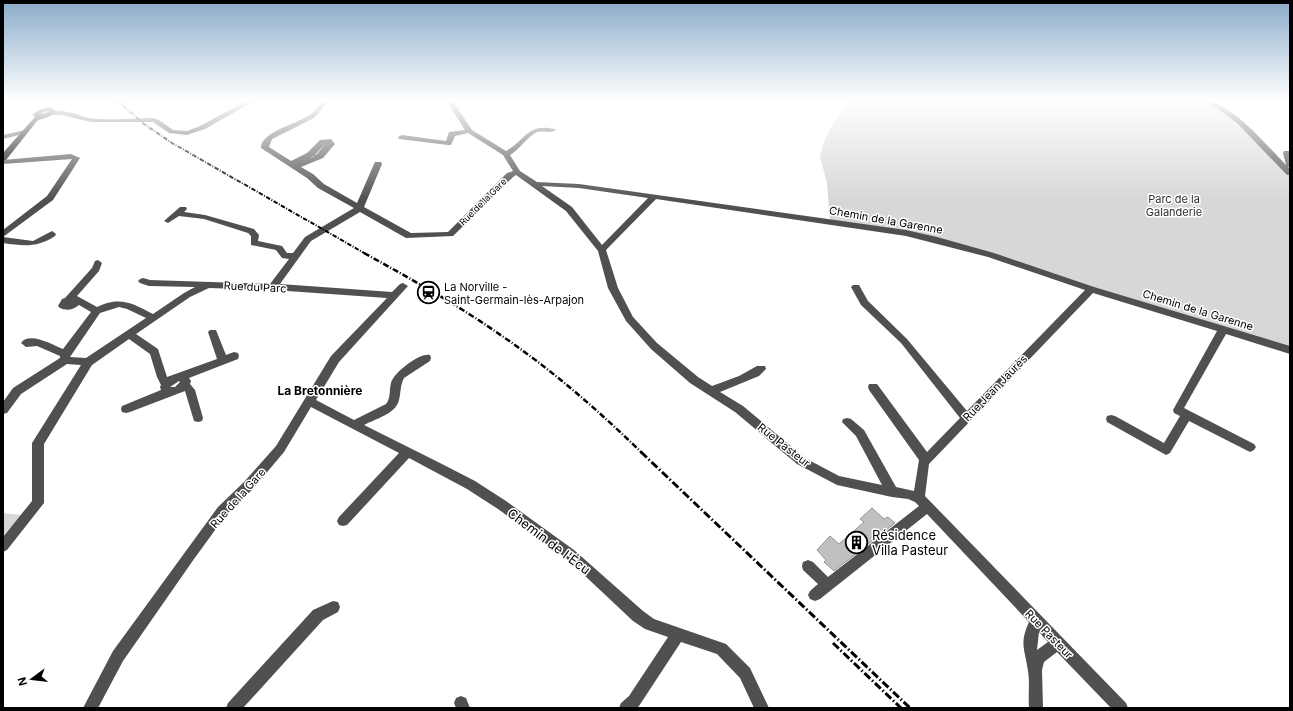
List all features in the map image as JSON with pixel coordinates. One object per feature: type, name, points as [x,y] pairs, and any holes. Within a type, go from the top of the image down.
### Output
[{"type":"main road","points":[[3,158],[24,133]]},
{"type":"street","points":[[3,137],[20,133]]},
{"type":"street","points":[[277,133],[265,144],[265,148],[310,176],[321,186],[359,209]]},
{"type":"street","points":[[402,137],[448,143],[452,134],[457,133]]},
{"type":"street","points":[[472,133],[506,154],[517,172]]},
{"type":"street","points":[[506,154],[515,149],[532,133]]},
{"type":"street","points":[[1251,133],[1290,169]]},
{"type":"street","points":[[1287,153],[1290,169]]},
{"type":"street","points":[[3,162],[71,156],[76,158],[50,198],[3,234]]},
{"type":"street","points":[[359,209],[360,201],[378,164]]},
{"type":"street","name":"Rue Pasteur","points":[[517,172],[569,209],[602,250],[613,288],[629,319],[654,346],[694,380],[739,409],[801,461],[837,480],[892,492],[909,494],[923,502],[1121,708]]},
{"type":"street","name":"Rue de la Gare","points":[[359,209],[409,236],[450,234],[510,175],[517,172]]},
{"type":"street","name":"Chemin de la Garenne","points":[[536,186],[539,184],[579,186],[906,233],[938,240],[991,255],[1223,330],[1290,350]]},
{"type":"street","points":[[602,250],[654,197]]},
{"type":"street","points":[[273,287],[308,239],[359,209]]},
{"type":"street","points":[[168,221],[181,211],[205,217],[251,231],[255,235],[254,243],[279,248],[285,256],[295,256]]},
{"type":"street","points":[[3,240],[35,244],[43,241],[52,234]]},
{"type":"street","points":[[96,311],[72,300],[96,269],[98,264]]},
{"type":"street","points":[[142,281],[148,283],[208,285]]},
{"type":"street","name":"Rue du Parc","points":[[3,546],[38,503],[38,443],[88,362],[187,295],[208,285],[273,287],[394,295]]},
{"type":"street","name":"Rue de la Gare","points":[[90,708],[118,656],[222,511],[248,486],[280,449],[335,359],[403,286]]},
{"type":"street","points":[[856,287],[864,303],[904,340],[966,418]]},
{"type":"street","name":"Rue Jean Jaurès","points":[[926,460],[1091,288]]},
{"type":"street","points":[[3,410],[7,398],[64,357],[95,315],[96,311],[113,304],[123,302],[152,318]]},
{"type":"street","points":[[1223,330],[1178,410],[1250,447]]},
{"type":"street","points":[[213,332],[223,360]]},
{"type":"street","points":[[129,334],[151,348],[154,352],[162,377],[168,388]]},
{"type":"street","points":[[26,343],[38,342],[64,357],[88,362]]},
{"type":"street","points":[[126,409],[168,388],[177,390],[183,381],[223,360],[234,356]]},
{"type":"street","points":[[354,425],[390,407],[394,401],[396,382],[400,375],[426,358]]},
{"type":"street","points":[[711,391],[736,381],[743,380],[761,369]]},
{"type":"street","points":[[183,381],[190,390],[198,418]]},
{"type":"street","points":[[815,595],[923,502],[924,462],[926,460],[873,387]]},
{"type":"street","name":"Chemin de l'Écu","points":[[309,401],[471,485],[502,505],[570,554],[638,616],[650,624],[721,649],[745,673],[762,708]]},
{"type":"street","points":[[1111,419],[1166,450],[1186,414]]},
{"type":"street","points":[[847,422],[860,433],[892,492]]},
{"type":"street","points":[[343,520],[407,452]]},
{"type":"street","points":[[808,566],[828,584]]},
{"type":"street","points":[[233,708],[318,615],[333,607]]},
{"type":"street","points":[[1035,670],[1030,656],[1029,644],[1031,631],[1037,622]]},
{"type":"street","points":[[626,708],[634,702],[678,634]]},
{"type":"street","points":[[1036,708],[1035,670],[1038,658],[1057,643]]},
{"type":"green space","name":"Parc de la Galanderie","points":[[828,133],[1250,133],[1290,173],[1290,350],[938,240],[830,220],[827,183],[820,157],[823,144]]},
{"type":"green space","points":[[3,513],[21,515],[3,536]]},
{"type":"building","name":"Résidence Villa Pasteur","points":[[872,508],[884,519],[888,517],[895,523],[834,571],[824,562],[826,560],[817,550],[830,536],[839,544],[864,522],[860,519]]},
{"type":"railway","points":[[158,133],[172,143],[366,254]]},
{"type":"railway","points":[[364,253],[451,303],[521,349],[575,392],[642,453]]},
{"type":"railway","points":[[641,452],[910,708]]},
{"type":"railway","points":[[833,643],[901,708]]},
{"type":"place","name":"La Norville - Saint-Germain-lès-Arpajon","points":[[429,293]]},
{"type":"place","name":"Résidence Villa Pasteur","points":[[857,542]]},
{"type":"district","name":"La Bretonnière","points":[[320,391]]}]
